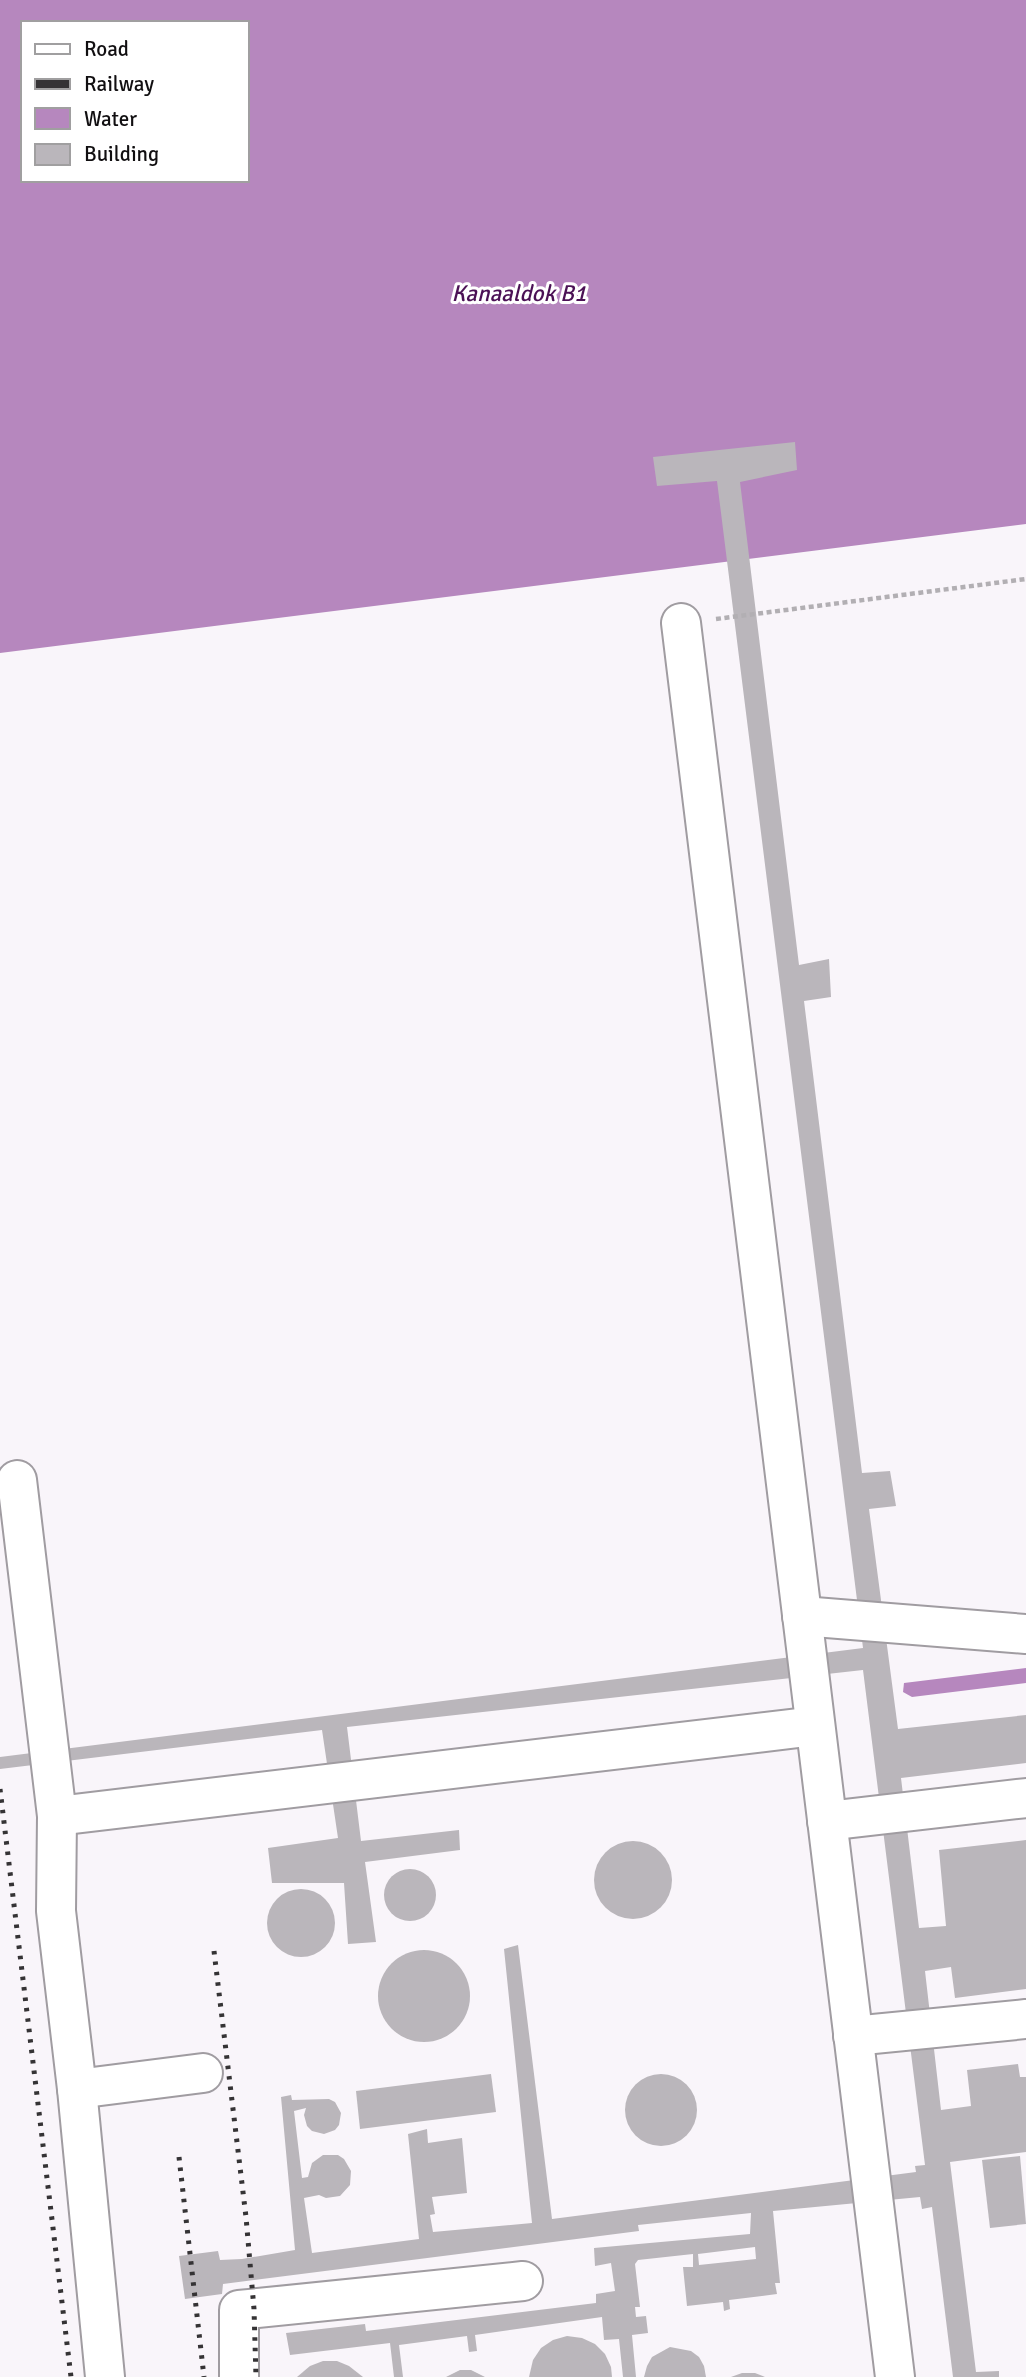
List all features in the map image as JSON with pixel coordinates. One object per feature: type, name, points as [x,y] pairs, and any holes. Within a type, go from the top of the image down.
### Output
[{"type":"lane","points":[[681,623],[895,2377]]},
{"type":"lane","points":[[17,1480],[57,1816],[56,1911],[77,2090],[105,2377]]},
{"type":"lane","points":[[802,1616],[1026,1634]]},
{"type":"lane","points":[[57,1816],[815,1726]]},
{"type":"lane","points":[[827,1821],[1026,1798]]},
{"type":"lane","points":[[853,2036],[1026,2019]]},
{"type":"lane","points":[[77,2090],[203,2073]]},
{"type":"lane","points":[[239,2377],[239,2310],[523,2281]]},
{"type":"path","points":[[681,623],[1026,579]]},
{"type":"water","name":"Kanaaldok B1","points":[[0,0],[1026,0],[1026,524],[0,653]]},
{"type":"water","points":[[1026,1668],[1026,1683],[912,1697],[903,1692],[904,1683]]},
{"type":"building","points":[[795,442],[797,470],[740,482],[799,965],[829,959],[831,997],[804,1001],[862,1473],[890,1471],[896,1506],[869,1509],[898,1729],[1026,1715],[1026,1763],[901,1778],[919,1928],[946,1926],[939,1850],[1026,1840],[1026,1989],[955,1998],[951,1967],[925,1971],[941,2110],[971,2106],[967,2070],[1018,2064],[1020,2077],[1026,2077],[1026,2152],[950,2162],[976,2372],[999,2371],[999,2377],[953,2377],[932,2207],[922,2209],[920,2197],[773,2211],[780,2283],[775,2283],[777,2294],[729,2300],[730,2309],[724,2311],[723,2302],[687,2306],[683,2267],[693,2267],[693,2254],[638,2260],[635,2264],[640,2307],[635,2307],[636,2317],[646,2316],[648,2333],[632,2335],[636,2377],[623,2377],[619,2339],[604,2340],[602,2317],[475,2335],[477,2351],[469,2352],[467,2336],[399,2345],[403,2377],[394,2377],[390,2343],[290,2355],[286,2333],[365,2324],[366,2331],[596,2303],[596,2294],[615,2291],[611,2263],[595,2266],[594,2248],[750,2234],[751,2213],[638,2225],[639,2231],[223,2284],[222,2294],[185,2299],[179,2256],[218,2251],[220,2260],[242,2259],[295,2250],[281,2097],[291,2095],[292,2100],[329,2099],[335,2102],[341,2113],[339,2125],[335,2130],[324,2134],[312,2131],[307,2126],[304,2115],[306,2108],[294,2111],[302,2178],[308,2177],[312,2163],[323,2155],[338,2155],[344,2159],[351,2171],[350,2185],[340,2196],[326,2198],[319,2195],[304,2198],[312,2253],[419,2239],[408,2134],[427,2129],[428,2143],[462,2138],[467,2193],[432,2197],[435,2214],[430,2215],[433,2232],[532,2223],[504,1949],[518,1945],[552,2219],[916,2172],[915,2166],[925,2165],[863,1670],[347,1727],[361,1841],[459,1830],[460,1850],[365,1862],[376,1942],[348,1944],[344,1883],[272,1883],[268,1848],[338,1838],[322,1730],[0,1769],[0,1757],[863,1648],[717,481],[657,486],[653,457]],"holes":[[[755,2247],[756,2259],[699,2265],[698,2254]]]},
{"type":"building","points":[[633,1841],[648,1844],[660,1853],[669,1865],[672,1880],[669,1895],[660,1907],[648,1916],[633,1919],[618,1916],[606,1907],[597,1895],[594,1880],[597,1865],[606,1853],[618,1844]]},
{"type":"building","points":[[410,1869],[420,1871],[428,1877],[434,1885],[434,1905],[428,1913],[420,1919],[410,1921],[400,1919],[392,1913],[386,1905],[384,1895],[386,1885],[392,1877],[400,1871]]},
{"type":"building","points":[[294,1889],[308,1889],[320,1894],[330,1904],[335,1923],[330,1942],[320,1952],[308,1957],[294,1957],[282,1952],[272,1942],[267,1930],[267,1916],[272,1904],[282,1894]]},
{"type":"building","points":[[424,1950],[441,1954],[456,1964],[466,1979],[470,1996],[466,2013],[456,2028],[441,2038],[424,2042],[407,2038],[392,2028],[382,2013],[378,1996],[382,1979],[392,1964],[407,1954]]},
{"type":"building","points":[[491,2074],[496,2112],[360,2129],[356,2091]]},
{"type":"building","points":[[661,2074],[681,2080],[691,2090],[697,2110],[691,2130],[681,2140],[661,2146],[641,2140],[631,2130],[625,2110],[631,2090],[641,2080]]},
{"type":"building","points":[[1020,2156],[1026,2224],[990,2228],[982,2160]]},
{"type":"building","points":[[567,2336],[582,2338],[595,2344],[605,2354],[612,2377],[529,2377],[533,2360],[541,2348],[553,2340]]},
{"type":"building","points":[[670,2347],[691,2351],[699,2357],[706,2377],[644,2377],[652,2357]]},
{"type":"building","points":[[323,2361],[337,2361],[363,2377],[297,2377],[310,2366]]},
{"type":"building","points":[[460,2370],[471,2370],[485,2377],[446,2377]]},
{"type":"building","points":[[742,2373],[755,2373],[765,2377],[731,2377]]},
{"type":"railway","points":[[0,1789],[71,2377]]},
{"type":"railway","points":[[214,1951],[246,2217],[254,2309],[256,2377]]},
{"type":"railway","points":[[179,2157],[204,2377]]}]
